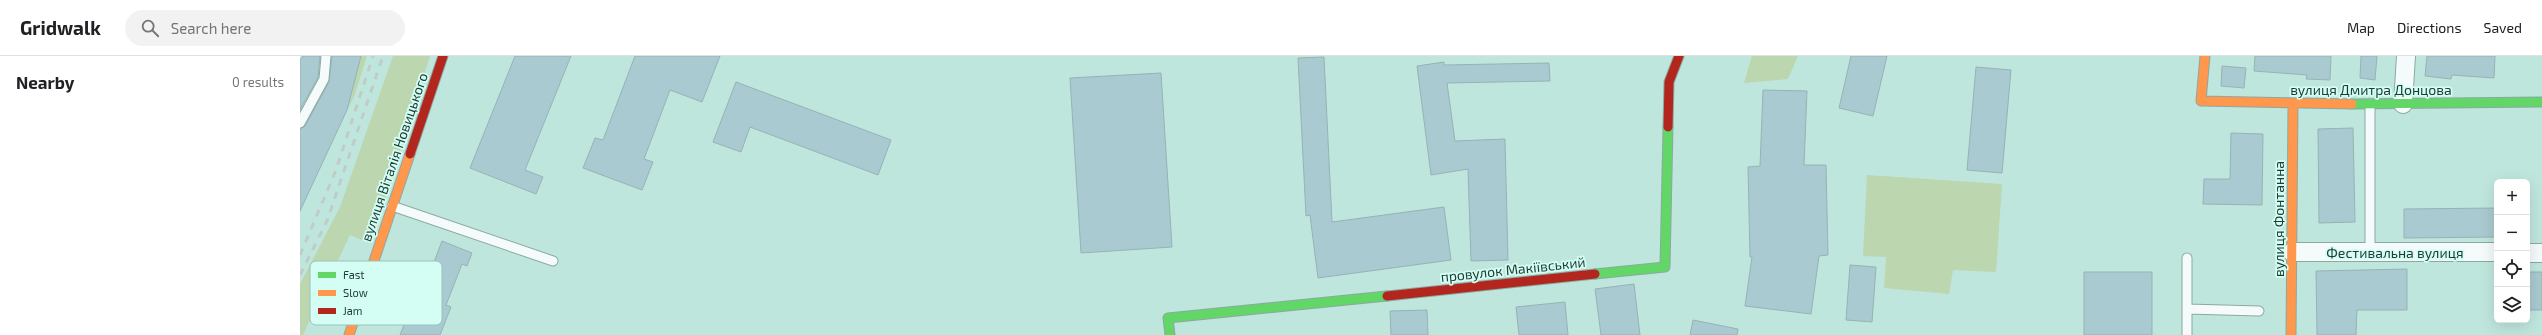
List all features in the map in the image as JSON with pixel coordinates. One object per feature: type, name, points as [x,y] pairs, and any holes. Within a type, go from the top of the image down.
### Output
[{"type":"street","name":"вулиця Віталія Новицького","points":[[373,261],[443,56]]},
{"type":"street","name":"провулок Макіївський","points":[[1170,335],[1168,318],[1665,267],[1669,82],[1679,56]]},
{"type":"street","name":"вулиця Дмитра Донцова","points":[[2205,56],[2201,101],[2293,104],[2542,102]]},
{"type":"street","points":[[2403,104],[2406,56]]},
{"type":"street","name":"вулиця Фонтанна","points":[[2292,335],[2293,104]]},
{"type":"street","name":"Фестивальна вулиця","points":[[2292,252],[2494,252]]},
{"type":"street","points":[[2530,252],[2542,253]]},
{"type":"street","name":"вулиця Віталія Новицького","points":[[348,335],[351,325]]},
{"type":"lane","points":[[300,123],[324,79],[326,56]]},
{"type":"lane","points":[[2370,104],[2370,252]]},
{"type":"lane","points":[[392,206],[553,261]]},
{"type":"lane","points":[[2187,258],[2187,335]]},
{"type":"lane","points":[[2187,309],[2259,311]]},
{"type":"green space","points":[[361,56],[367,56],[354,97],[347,110]]},
{"type":"green space","points":[[393,56],[430,56],[371,244],[350,235],[338,261],[312,261],[340,207]]},
{"type":"green space","points":[[1752,56],[1798,56],[1788,79],[1744,83]]},
{"type":"green space","points":[[1867,175],[2002,184],[1996,272],[1953,270],[1949,294],[1884,288],[1886,257],[1863,256]]},
{"type":"green space","points":[[310,265],[310,320],[303,335],[300,335],[300,284]]},
{"type":"building","points":[[303,56],[320,56],[318,77],[300,110],[300,60]]},
{"type":"building","points":[[332,56],[361,56],[347,110],[300,211],[300,129],[305,126],[329,82]]},
{"type":"building","points":[[515,56],[571,56],[525,170],[543,177],[536,194],[470,168]]},
{"type":"building","points":[[635,56],[720,56],[702,102],[670,90],[644,159],[653,162],[642,190],[583,168],[595,138],[603,140]]},
{"type":"building","points":[[1851,56],[1887,56],[1873,116],[1839,108]]},
{"type":"building","points":[[2255,56],[2331,56],[2330,80],[2306,79],[2307,75],[2254,71]]},
{"type":"building","points":[[2361,56],[2377,56],[2375,80],[2360,78]]},
{"type":"building","points":[[2427,56],[2495,56],[2494,78],[2452,75],[2451,79],[2425,76]]},
{"type":"building","points":[[1324,57],[1332,222],[1444,207],[1451,260],[1318,278],[1310,215],[1306,216],[1298,58]]},
{"type":"building","points":[[1444,62],[1444,65],[1549,63],[1550,81],[1447,83],[1455,141],[1505,139],[1508,260],[1471,261],[1468,169],[1431,175],[1417,66]]},
{"type":"building","points":[[2222,66],[2246,68],[2244,88],[2221,86]]},
{"type":"building","points":[[1976,67],[2011,70],[2002,173],[1967,170]]},
{"type":"building","points":[[1161,73],[1172,247],[1081,253],[1070,78]]},
{"type":"building","points":[[736,82],[891,140],[878,175],[750,127],[741,152],[713,142]]},
{"type":"building","points":[[1763,90],[1807,91],[1804,165],[1826,165],[1828,255],[1819,256],[1811,314],[1745,306],[1752,257],[1750,257],[1748,167],[1760,166]]},
{"type":"building","points":[[2353,128],[2355,222],[2319,223],[2318,129]]},
{"type":"building","points":[[2231,133],[2263,134],[2262,205],[2203,204],[2204,179],[2230,179]]},
{"type":"building","points":[[2494,208],[2494,237],[2404,238],[2404,209]]},
{"type":"building","points":[[442,241],[472,253],[467,266],[462,264],[446,305],[451,307],[440,335],[400,335],[404,325],[442,325],[442,261],[434,261]]},
{"type":"building","points":[[1850,265],[1876,267],[1872,322],[1846,320]]},
{"type":"building","points":[[2407,269],[2407,310],[2357,310],[2356,335],[2317,335],[2316,271]]},
{"type":"building","points":[[2084,272],[2152,272],[2152,335],[2084,335]]},
{"type":"building","points":[[2530,272],[2542,272],[2542,310],[2530,310]]},
{"type":"building","points":[[1634,284],[1640,335],[1601,335],[1595,289]]},
{"type":"building","points":[[1565,302],[1568,335],[1519,335],[1516,307]]},
{"type":"building","points":[[1427,310],[1428,335],[1391,335],[1390,311]]},
{"type":"building","points":[[1693,320],[1738,329],[1737,335],[1690,335]]},
{"type":"railway","points":[[300,255],[336,170],[373,56]]},
{"type":"railway","points":[[300,275],[327,221],[383,56]]},
{"type":"traffic: fast","points":[[2352,104],[2542,102]]},
{"type":"traffic: fast","points":[[1595,274],[1665,267],[1668,127]]},
{"type":"traffic: fast","points":[[1170,335],[1168,318],[1387,296]]},
{"type":"traffic: slow","points":[[2205,56],[2201,101],[2352,104]]},
{"type":"traffic: slow","points":[[2291,335],[2293,104]]},
{"type":"traffic: slow","points":[[374,261],[410,154]]},
{"type":"traffic: slow","points":[[349,335],[352,325]]},
{"type":"traffic: jam","points":[[410,154],[443,56]]},
{"type":"traffic: jam","points":[[1668,127],[1669,82],[1679,56]]},
{"type":"traffic: jam","points":[[1387,296],[1595,274]]}]
